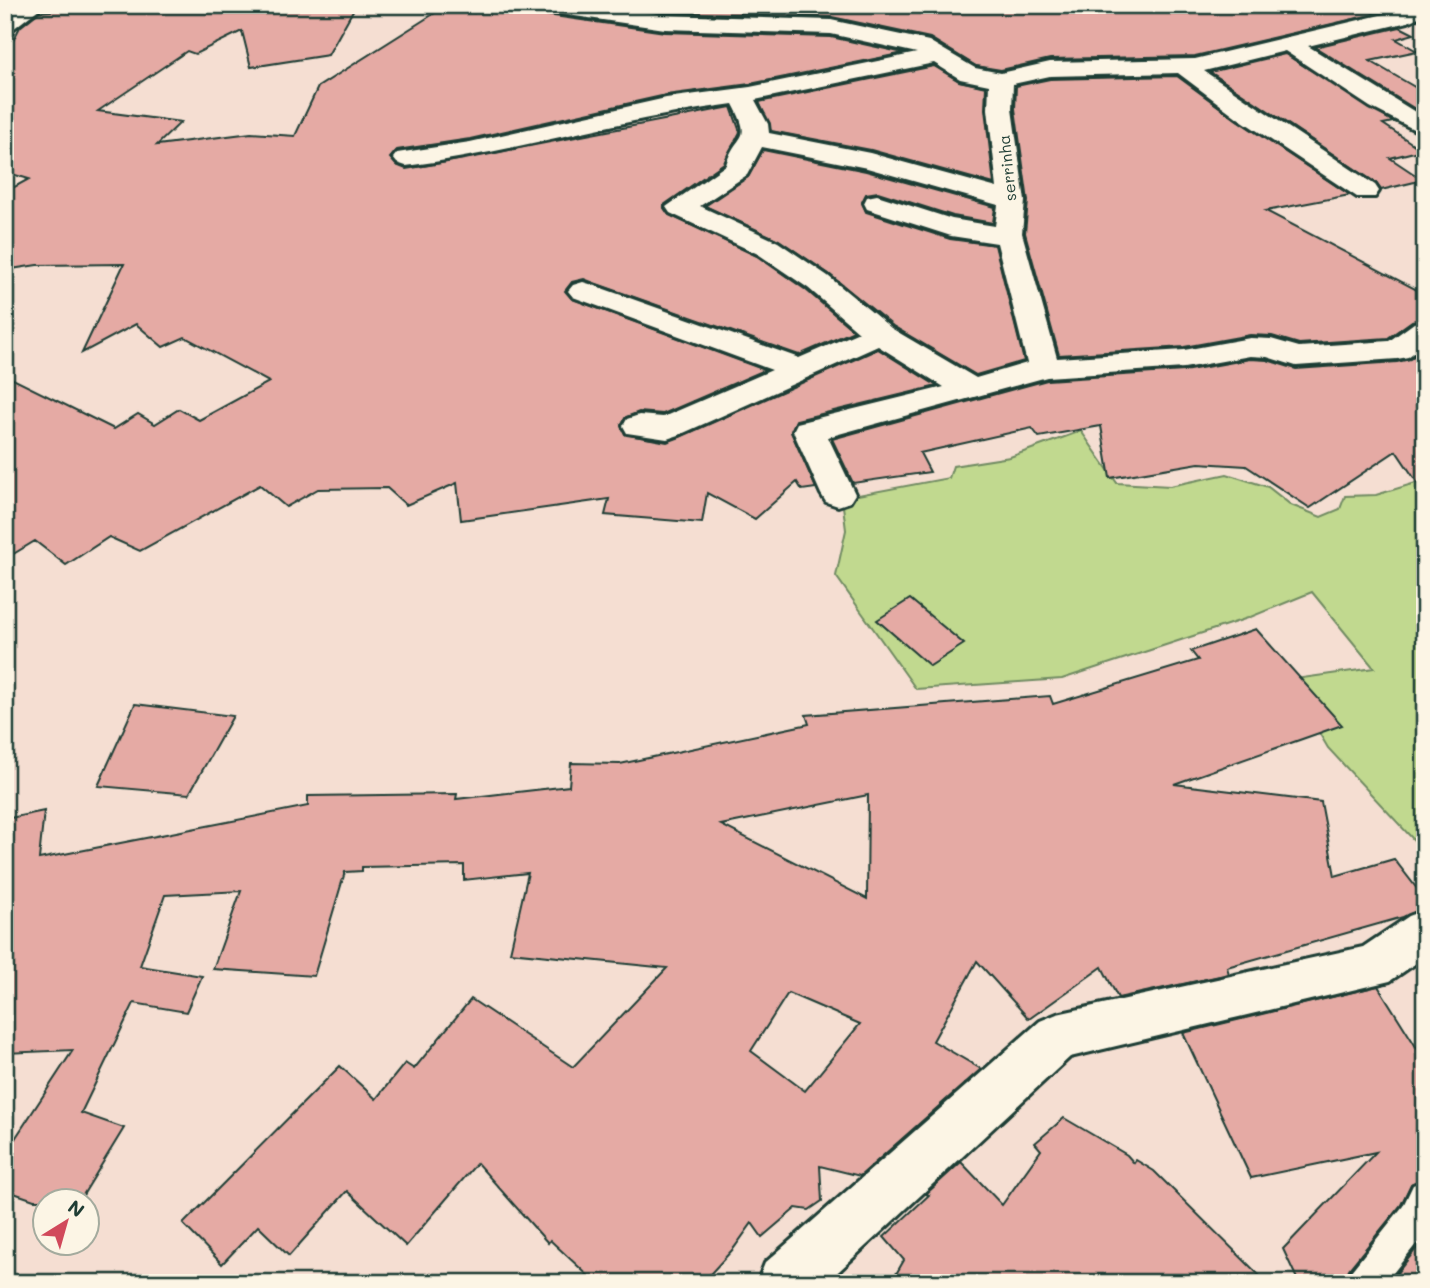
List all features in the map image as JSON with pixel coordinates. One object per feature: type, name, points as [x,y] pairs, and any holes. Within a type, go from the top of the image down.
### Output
[{"type":"street","points":[[5,24],[33,5]]},
{"type":"street","points":[[547,5],[665,22],[831,16],[921,46],[968,74],[1001,80],[1050,69],[1120,69],[1180,64],[1195,66],[1383,20],[1425,6]]},
{"type":"street","points":[[1344,5],[1425,36]]},
{"type":"street","points":[[1289,44],[1340,79],[1425,128]]},
{"type":"street","points":[[406,158],[470,150],[666,105],[740,95],[937,56]]},
{"type":"street","points":[[1180,64],[1247,113],[1366,191]]},
{"type":"street","name":"serrinha","points":[[1001,80],[1000,109],[1013,201],[1008,233],[1044,368]]},
{"type":"street","points":[[740,95],[756,124],[756,138],[742,155],[738,169],[680,207],[768,248],[818,282],[880,334],[972,390]]},
{"type":"street","points":[[756,138],[825,155],[870,161],[1013,201]]},
{"type":"street","points":[[877,203],[944,225],[998,236],[1008,233]]},
{"type":"street","points":[[583,291],[654,319],[802,370]]},
{"type":"street","points":[[838,494],[808,431],[972,390],[1044,368],[1184,359],[1250,347],[1271,348],[1296,357],[1397,350],[1425,329]]},
{"type":"street","points":[[639,426],[667,428],[880,334]]},
{"type":"street","points":[[785,1283],[1057,1037],[1373,967],[1425,931]]},
{"type":"lane","points":[[1363,1283],[1415,1218],[1425,1197]]},
{"type":"green space","points":[[1081,431],[1117,483],[1170,486],[1227,474],[1268,487],[1291,505],[1321,517],[1340,509],[1345,496],[1376,495],[1425,480],[1425,852],[1328,748],[1288,680],[1374,668],[1312,592],[1248,618],[1062,679],[916,689],[836,576],[846,530],[842,498],[949,478],[953,466],[1010,457]]},
{"type":"building","points":[[54,5],[356,5],[328,55],[251,67],[242,31],[195,54],[187,51],[98,111],[181,122],[157,145],[251,133],[295,136],[318,87],[446,6],[474,13],[476,5],[533,5],[547,15],[665,32],[831,37],[904,53],[750,84],[666,95],[470,139],[397,150],[390,158],[396,165],[406,169],[731,107],[740,132],[724,163],[664,205],[664,208],[669,215],[757,256],[806,290],[854,331],[799,355],[584,279],[572,282],[565,291],[572,299],[765,370],[663,414],[639,412],[626,417],[621,425],[625,434],[667,442],[878,349],[937,386],[796,420],[791,432],[816,488],[802,490],[797,482],[755,519],[707,493],[702,523],[605,515],[609,499],[461,520],[457,483],[406,505],[387,488],[318,489],[286,507],[260,485],[140,551],[109,537],[66,565],[35,541],[5,559],[5,375],[114,429],[138,414],[155,424],[179,409],[199,420],[269,382],[185,337],[163,347],[136,324],[82,353],[124,264],[37,265],[5,270],[5,192],[29,179],[5,172],[5,56],[20,27],[39,12],[51,11]]},
{"type":"building","points":[[615,5],[799,5],[829,9],[886,5],[1360,5],[1375,14],[1195,56],[1050,59],[1001,70],[976,66],[930,38],[832,17],[665,12]]},
{"type":"building","points":[[1400,27],[1414,34],[1396,39],[1417,51],[1370,61],[1425,93],[1425,115],[1315,47]]},
{"type":"building","points":[[1285,54],[1393,122],[1383,124],[1422,150],[1390,158],[1423,180],[1381,190],[1376,183],[1210,72]]},
{"type":"building","points":[[934,66],[959,81],[986,87],[985,109],[994,184],[871,150],[771,131],[759,102]]},
{"type":"building","points":[[1177,76],[1237,120],[1350,195],[1266,211],[1425,294],[1425,318],[1412,321],[1388,338],[1299,344],[1272,336],[1250,335],[1184,347],[1059,355],[1025,233],[1028,201],[1015,109],[1016,86],[1050,79]]},
{"type":"building","points":[[763,150],[866,171],[995,207],[993,223],[953,216],[878,192],[866,194],[862,202],[866,212],[950,239],[995,245],[1024,361],[976,375],[893,326],[829,274],[779,240],[705,206],[748,177]]},
{"type":"building","points":[[1425,347],[1425,494],[1396,451],[1310,508],[1246,466],[1199,463],[1110,478],[1101,426],[1039,437],[1032,428],[920,453],[930,472],[853,483],[832,439],[1047,380],[1184,371],[1250,359],[1267,360],[1296,369],[1397,362],[1410,359]]},
{"type":"building","points":[[910,599],[964,644],[930,666],[877,620]]},
{"type":"building","points":[[1256,629],[1342,725],[1174,784],[1321,802],[1335,876],[1394,859],[1425,899],[1425,908],[1403,917],[1227,967],[1229,974],[1118,998],[1102,967],[1029,1019],[977,961],[933,1041],[981,1069],[860,1176],[820,1166],[822,1201],[809,1210],[796,1208],[762,1237],[752,1223],[734,1248],[702,1283],[596,1283],[550,1240],[548,1243],[477,1163],[406,1246],[347,1191],[289,1256],[258,1226],[222,1264],[183,1224],[340,1066],[376,1099],[405,1063],[414,1069],[471,999],[573,1067],[667,968],[510,952],[528,873],[464,880],[464,865],[362,867],[362,871],[345,872],[314,976],[213,969],[241,891],[165,895],[140,966],[202,976],[186,1012],[134,1003],[81,1113],[124,1128],[89,1186],[32,1186],[32,1199],[5,1190],[5,1154],[73,1050],[5,1053],[5,819],[44,811],[39,859],[308,806],[308,796],[457,794],[456,799],[569,786],[571,763],[620,764],[809,724],[806,715],[1050,696],[1053,704],[1198,660],[1191,651]],"holes":[[[868,795],[867,899],[721,825]],[[788,993],[860,1024],[805,1091],[751,1051]]]},
{"type":"building","points":[[135,704],[233,716],[189,794],[98,786]]},
{"type":"building","points":[[1378,986],[1425,1061],[1425,1178],[1411,1184],[1401,1205],[1349,1269],[1344,1283],[1299,1283],[1283,1249],[1376,1152],[1251,1178],[1183,1033]]},
{"type":"building","points":[[1064,1118],[1127,1155],[1134,1163],[1136,1160],[1154,1171],[1267,1283],[891,1283],[904,1260],[884,1237],[929,1195],[926,1194],[961,1162],[1002,1205],[1041,1150],[1035,1143]]},
{"type":"building","points":[[1425,1238],[1425,1283],[1389,1283]]}]
